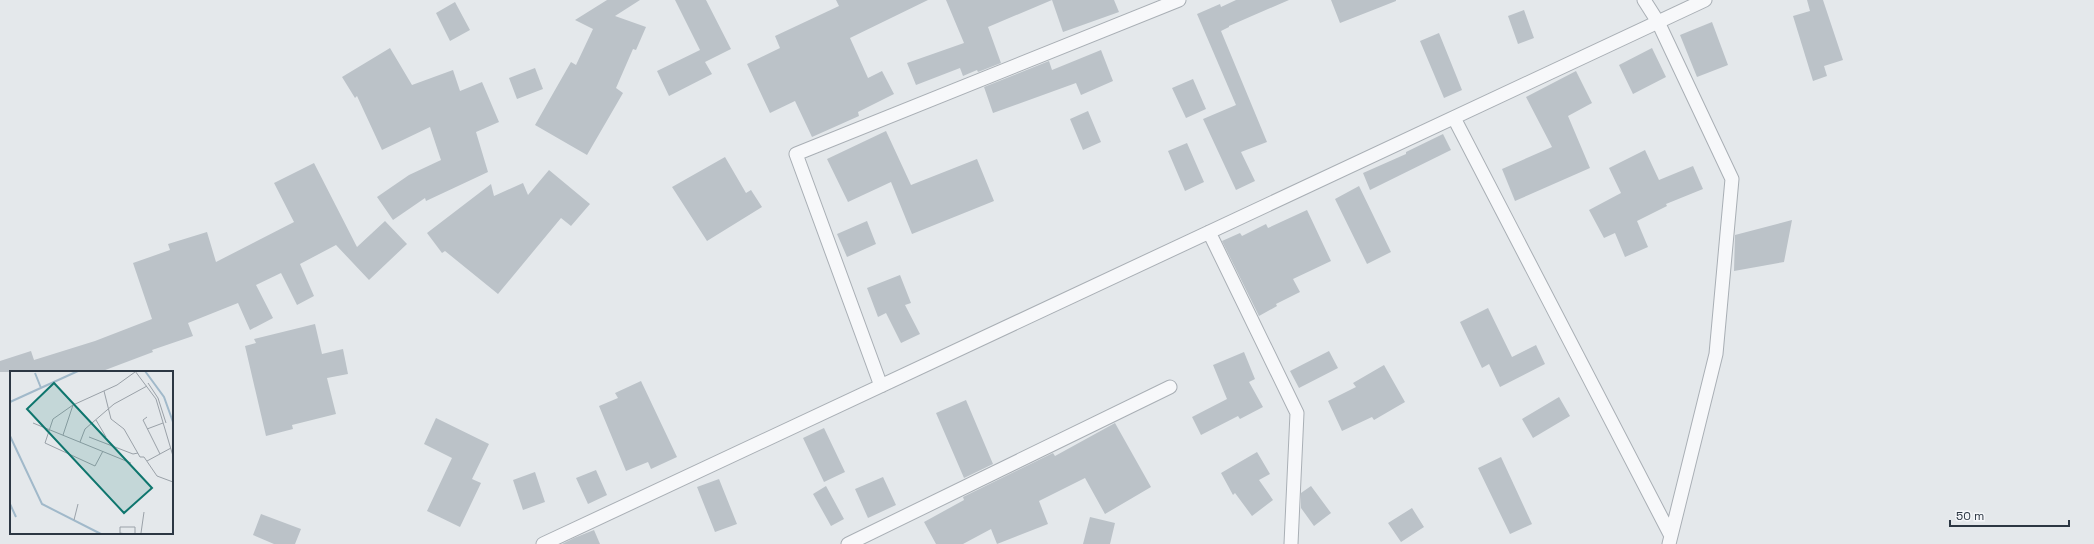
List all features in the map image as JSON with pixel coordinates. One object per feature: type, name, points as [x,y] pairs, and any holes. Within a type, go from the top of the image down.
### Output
[{"type":"street","points":[[881,386],[796,154],[1179,0]]},
{"type":"street","points":[[1644,0],[1658,22],[1732,179],[1716,354],[1670,540]]},
{"type":"street","points":[[543,544],[1705,0]]},
{"type":"street","points":[[1454,118],[1670,540]]},
{"type":"street","points":[[1209,232],[1297,413],[1291,544]]},
{"type":"street","points":[[848,544],[1170,387]]},
{"type":"building","points":[[607,0],[640,0],[615,16],[646,27],[636,50],[633,49],[616,88],[623,93],[587,155],[535,125],[571,62],[576,65],[593,29],[575,20]]},
{"type":"building","points":[[675,0],[706,0],[731,49],[705,62],[712,74],[669,96],[657,71],[700,50]]},
{"type":"building","points":[[836,0],[928,0],[850,38],[868,78],[882,71],[894,94],[858,112],[859,116],[812,137],[795,101],[770,113],[747,64],[780,48],[775,36],[839,6]]},
{"type":"building","points":[[946,0],[1052,0],[988,27],[1001,63],[963,76],[960,68],[916,85],[907,63],[964,43]]},
{"type":"building","points":[[1052,0],[1114,0],[1119,12],[1063,32]]},
{"type":"building","points":[[1236,0],[1289,0],[1229,26],[1221,31],[1267,142],[1241,152],[1255,181],[1236,190],[1203,119],[1236,105],[1197,14],[1220,4],[1221,7]]},
{"type":"building","points":[[1331,0],[1396,0],[1396,1],[1340,23]]},
{"type":"building","points":[[1807,0],[1823,0],[1843,60],[1824,66],[1827,76],[1813,81],[1793,16],[1810,11]]},
{"type":"building","points":[[455,2],[470,30],[450,41],[436,13]]},
{"type":"building","points":[[1524,10],[1534,38],[1518,44],[1508,16]]},
{"type":"building","points":[[1712,22],[1728,65],[1697,77],[1680,35]]},
{"type":"building","points":[[1439,33],[1462,90],[1444,98],[1420,41]]},
{"type":"building","points":[[390,48],[412,85],[453,70],[460,91],[482,82],[499,122],[476,132],[488,172],[426,201],[425,198],[393,220],[377,197],[409,175],[441,160],[430,127],[382,150],[357,96],[355,98],[342,77]]},
{"type":"building","points":[[1652,48],[1666,77],[1633,94],[1619,65]]},
{"type":"building","points":[[1101,50],[1113,81],[1081,95],[1076,83],[993,113],[984,87],[1049,61],[1052,70]]},
{"type":"building","points":[[535,68],[543,89],[517,99],[509,78]]},
{"type":"building","points":[[1576,71],[1592,103],[1568,116],[1590,168],[1515,201],[1502,169],[1552,147],[1526,97]]},
{"type":"building","points":[[1193,79],[1206,109],[1186,118],[1172,88]]},
{"type":"building","points":[[1088,111],[1101,142],[1083,150],[1070,119]]},
{"type":"building","points":[[886,131],[911,185],[977,159],[994,201],[912,234],[891,182],[848,202],[827,159]]},
{"type":"building","points":[[1443,134],[1451,150],[1370,190],[1363,173],[1406,154],[1406,152]]},
{"type":"building","points":[[1187,143],[1204,182],[1185,191],[1168,151]]},
{"type":"building","points":[[1645,150],[1659,180],[1693,166],[1703,189],[1666,204],[1667,206],[1637,221],[1648,247],[1625,257],[1615,233],[1604,238],[1589,210],[1621,193],[1609,168]]},
{"type":"building","points":[[725,157],[746,193],[751,190],[762,207],[707,241],[672,187]]},
{"type":"building","points":[[314,163],[357,247],[385,221],[407,244],[369,280],[336,245],[300,264],[314,296],[297,305],[281,273],[256,285],[273,318],[250,330],[238,303],[188,323],[193,336],[152,350],[153,352],[103,371],[0,372],[0,361],[31,351],[34,360],[95,341],[152,319],[133,263],[170,250],[168,244],[207,232],[216,262],[294,222],[274,183]]},
{"type":"building","points":[[549,170],[590,204],[571,226],[561,218],[498,294],[445,251],[442,253],[427,233],[491,184],[494,196],[523,183],[528,195]]},
{"type":"building","points":[[1359,186],[1391,252],[1367,264],[1335,199]]},
{"type":"building","points":[[1307,210],[1331,261],[1293,279],[1300,292],[1276,304],[1277,306],[1259,316],[1222,241],[1240,233],[1242,236],[1266,224],[1268,228]]},
{"type":"building","points":[[1792,220],[1784,262],[1734,271],[1735,235]]},
{"type":"building","points":[[867,221],[876,244],[847,257],[837,234]]},
{"type":"building","points":[[900,275],[911,303],[905,305],[920,334],[901,343],[886,313],[878,317],[867,288]]},
{"type":"building","points":[[1488,308],[1512,357],[1536,345],[1545,364],[1500,387],[1489,364],[1482,368],[1460,322]]},
{"type":"building","points":[[315,324],[322,354],[343,349],[348,374],[327,378],[336,414],[292,425],[293,429],[266,436],[245,346],[256,343],[254,339]]},
{"type":"building","points":[[1329,351],[1338,368],[1299,388],[1290,371]]},
{"type":"building","points":[[1244,352],[1255,379],[1249,382],[1263,407],[1240,419],[1238,416],[1201,435],[1192,417],[1227,399],[1213,365]]},
{"type":"building","points":[[1384,365],[1405,402],[1374,420],[1372,417],[1342,431],[1328,401],[1356,387],[1353,383]]},
{"type":"building","points":[[641,381],[677,457],[651,469],[648,462],[626,471],[599,406],[618,398],[615,393]]},
{"type":"building","points":[[1559,397],[1570,416],[1533,438],[1522,419]]},
{"type":"building","points":[[966,400],[993,464],[964,478],[936,413]]},
{"type":"building","points":[[436,418],[489,444],[472,479],[481,483],[460,527],[427,511],[452,458],[424,444]]},
{"type":"building","points":[[1115,423],[1151,487],[1105,514],[1085,478],[1039,501],[1048,524],[997,544],[991,529],[963,544],[936,544],[924,522],[964,500],[963,497],[1053,453],[1055,456]]},
{"type":"building","points":[[824,428],[845,472],[824,482],[803,438]]},
{"type":"building","points":[[1257,452],[1270,474],[1259,480],[1273,500],[1252,516],[1235,493],[1233,495],[1221,473]]},
{"type":"building","points":[[1501,457],[1532,524],[1510,534],[1478,468]]},
{"type":"building","points":[[596,470],[607,495],[588,504],[576,478]]},
{"type":"building","points":[[535,472],[545,502],[523,510],[513,480]]},
{"type":"building","points":[[883,477],[896,505],[868,518],[855,489]]},
{"type":"building","points":[[719,479],[737,524],[715,532],[697,487]]},
{"type":"building","points":[[826,486],[844,519],[831,526],[813,494]]},
{"type":"building","points":[[1311,486],[1331,513],[1314,526],[1301,508],[1301,493]]},
{"type":"building","points":[[1412,508],[1424,527],[1401,542],[1388,523]]},
{"type":"building","points":[[261,514],[301,529],[295,544],[274,544],[253,535]]},
{"type":"building","points":[[1090,517],[1115,523],[1110,544],[1083,544]]},
{"type":"building","points":[[594,530],[600,544],[562,544],[574,538]]}]
